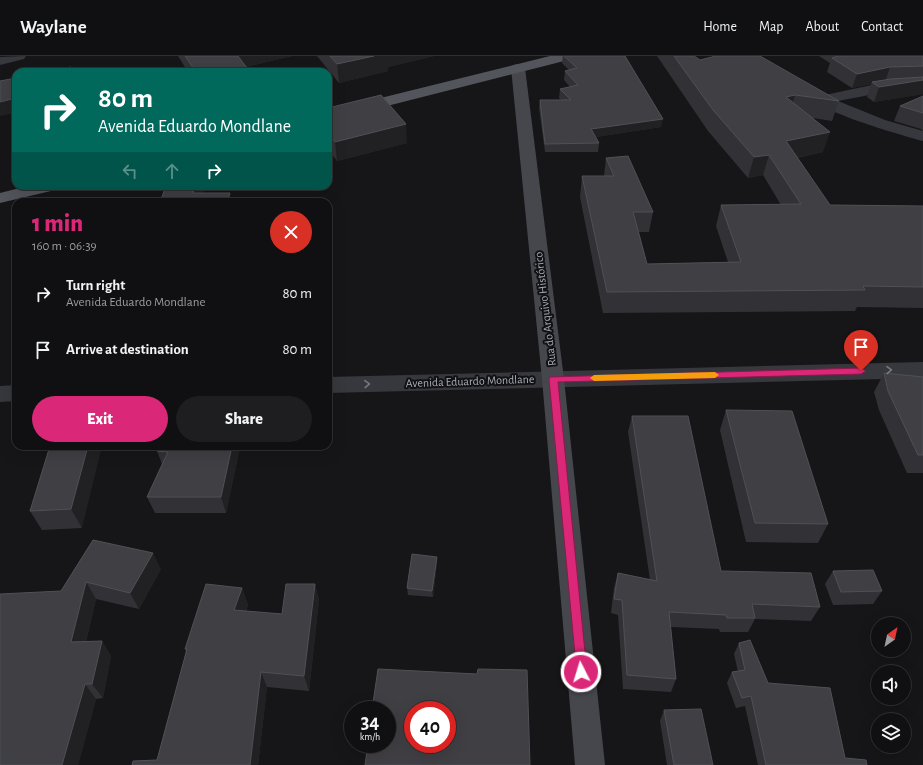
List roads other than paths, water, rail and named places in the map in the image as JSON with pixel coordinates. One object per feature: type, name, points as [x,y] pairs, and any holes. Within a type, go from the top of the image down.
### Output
[{"type":"main road","points":[[332,115],[567,56]]},
{"type":"main road","points":[[0,198],[32,190]]},
{"type":"street","points":[[0,61],[19,56]]},
{"type":"street","name":"Rua do Arquivo Histórico","points":[[518,68],[553,379],[590,765]]},
{"type":"street","points":[[796,85],[823,100],[886,126],[923,136]]},
{"type":"street","points":[[823,100],[873,88],[894,85],[923,86]]},
{"type":"street","name":"Avenida Eduardo Mondlane","points":[[332,385],[923,370]]},
{"type":"street","points":[[0,394],[12,393]]}]
